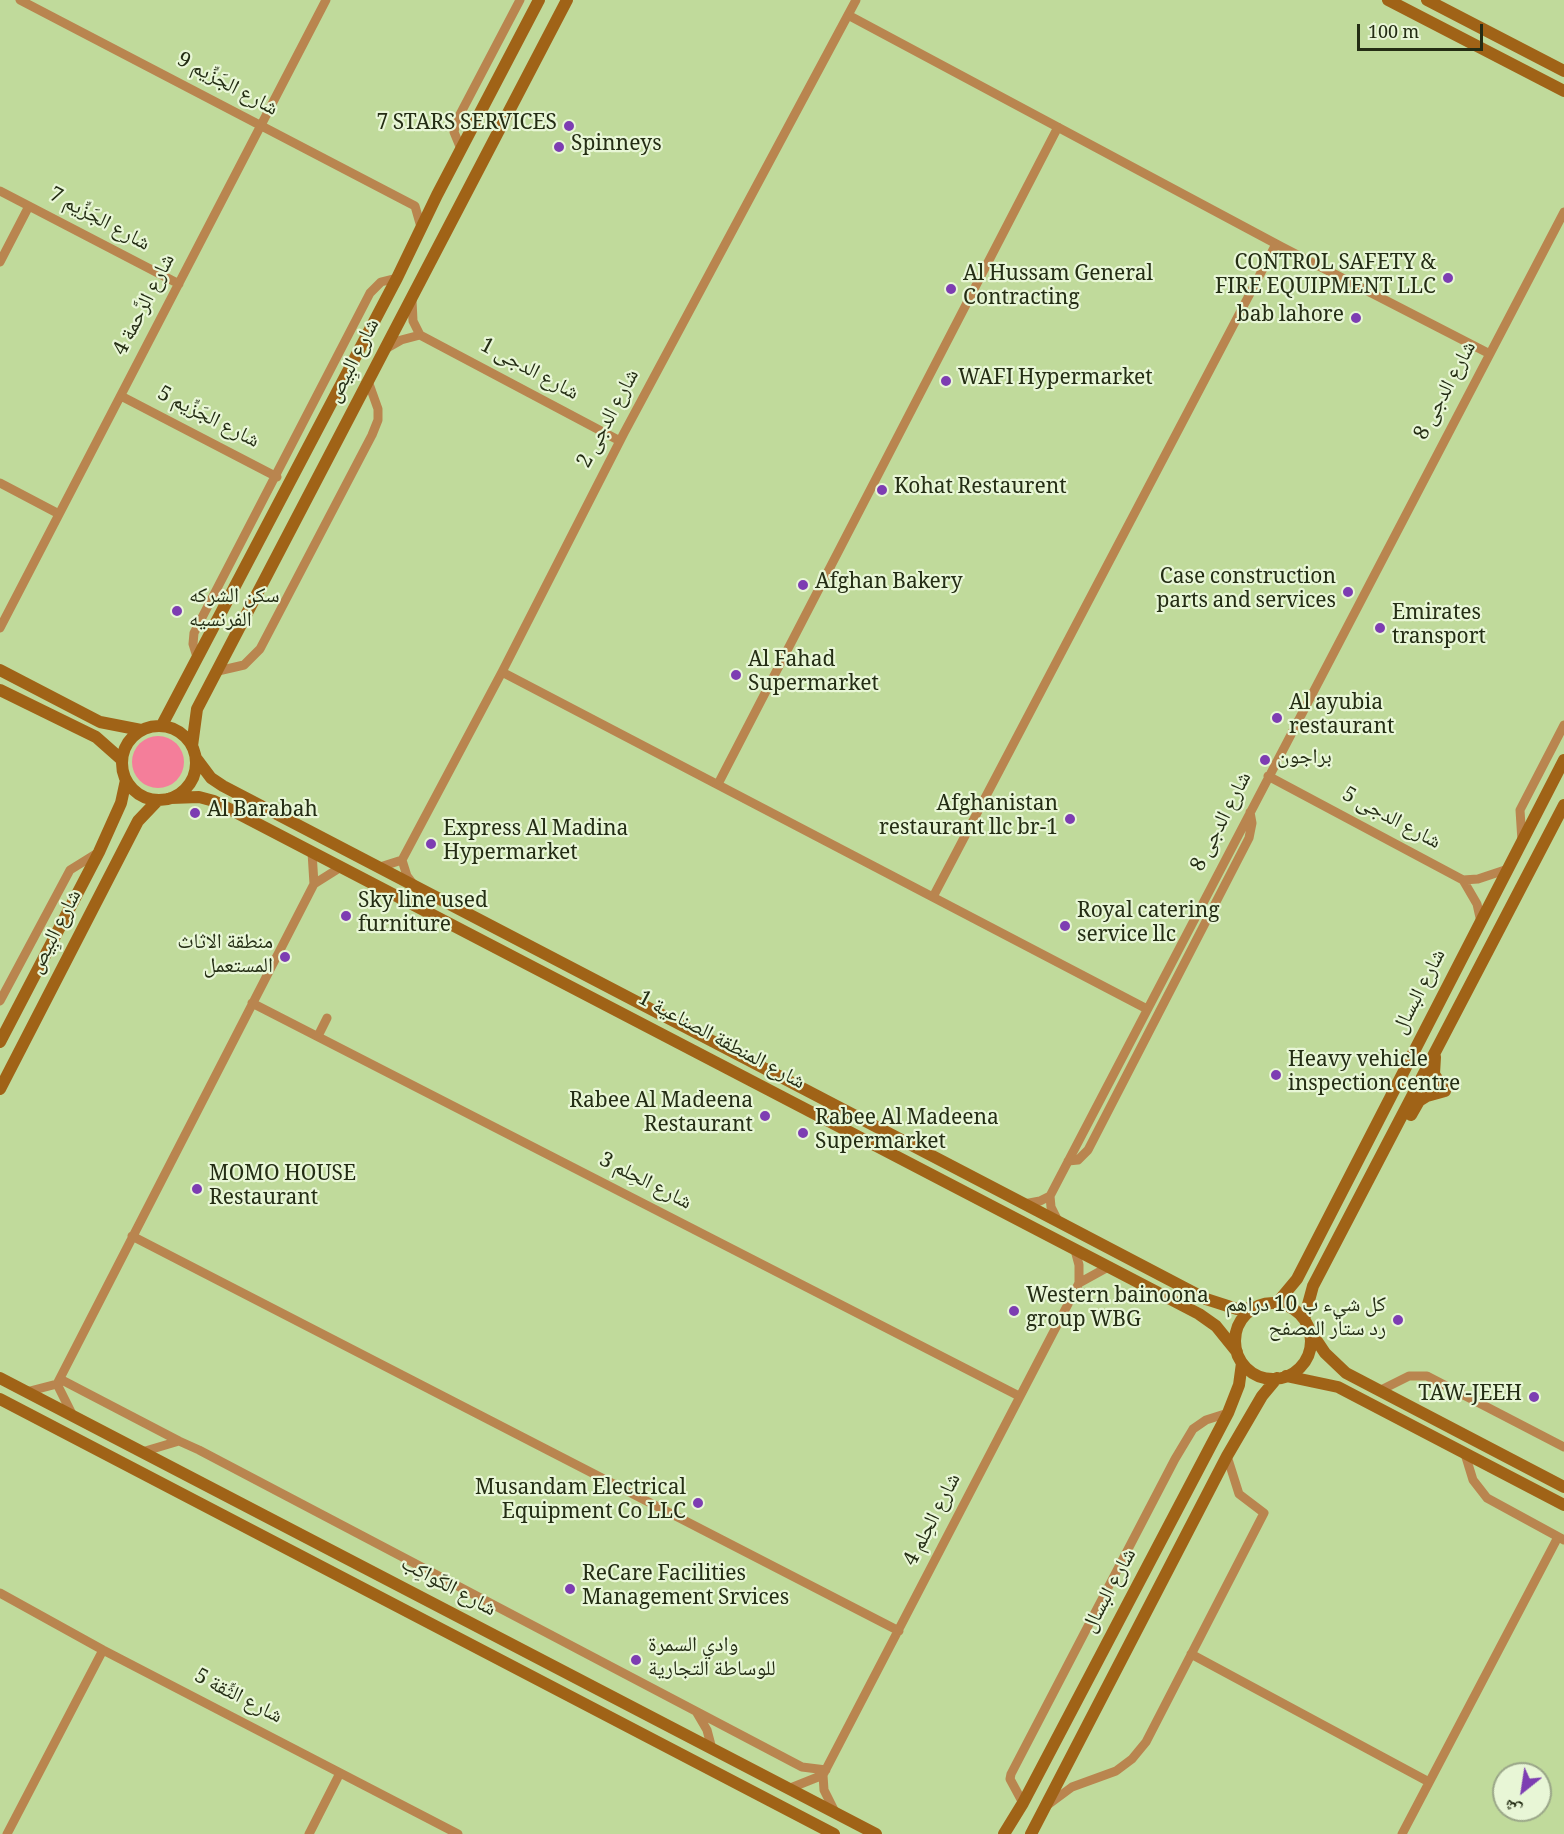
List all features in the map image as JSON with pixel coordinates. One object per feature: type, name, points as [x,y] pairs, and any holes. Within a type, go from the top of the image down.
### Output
[{"type":"street","name":"شارع الجَزِّيم 9","points":[[20,0],[415,206]]},
{"type":"street","name":"شارع الرَّحمة 4","points":[[0,628],[326,0]]},
{"type":"street","points":[[461,149],[454,132],[456,122],[520,0]]},
{"type":"street","name":"شارع البِيص","points":[[162,726],[397,278],[437,195],[539,0]]},
{"type":"street","name":"شارع البِيص","points":[[194,752],[197,709],[567,0]]},
{"type":"street","name":"شارع الدجى 2","points":[[402,860],[502,672],[620,441],[856,0]]},
{"type":"street","points":[[1389,0],[1564,92]]},
{"type":"street","points":[[1427,0],[1564,71]]},
{"type":"street","points":[[848,15],[1276,244],[1488,353]]},
{"type":"street","points":[[718,784],[1058,127]]},
{"type":"street","name":"شارع الجَزِّيم 7","points":[[0,191],[179,284]]},
{"type":"street","points":[[421,227],[415,206],[437,195]]},
{"type":"street","points":[[0,262],[29,206]]},
{"type":"street","name":"شارع الدجى 8","points":[[1050,1196],[1488,353],[1564,212]]},
{"type":"street","points":[[934,896],[1276,244]]},
{"type":"street","points":[[197,657],[193,644],[194,633],[277,477],[372,289],[381,282],[397,278]]},
{"type":"street","points":[[383,351],[400,340],[420,335],[411,313],[412,298]]},
{"type":"street","name":"شارع الدجى 1","points":[[420,335],[620,441]]},
{"type":"street","points":[[218,671],[244,665],[260,649],[372,435],[378,420],[378,409],[368,381]]},
{"type":"street","name":"شارع الجَزِّيم 5","points":[[121,396],[277,477]]},
{"type":"street","points":[[0,483],[59,514]]},
{"type":"street","points":[[0,670],[100,722],[141,730],[162,726],[179,732],[194,752],[195,771],[191,783],[182,792],[164,799],[140,794],[126,780],[122,760],[128,743],[141,730]]},
{"type":"street","points":[[502,672],[1147,1009]]},
{"type":"street","points":[[0,690],[96,737],[122,760]]},
{"type":"street","points":[[1522,841],[1520,810],[1564,725]]},
{"type":"street","name":"شارع المنطقة الصناعية 1","points":[[194,752],[211,778],[223,786],[1206,1299],[1222,1306],[1253,1308]]},
{"type":"street","name":"شارع البسال","points":[[1277,1303],[1297,1280],[1564,760]]},
{"type":"street","name":"شارع الدجى 5","points":[[1268,776],[1463,880]]},
{"type":"street","name":"شارع البِيص","points":[[0,1042],[99,852],[122,803],[126,780]]},
{"type":"street","name":"شارع المنطقة الصناعية 1","points":[[164,799],[199,797],[214,801],[1199,1314],[1216,1326],[1240,1358]]},
{"type":"street","name":"شارع البِيص","points":[[0,1089],[138,821],[164,799]]},
{"type":"street","name":"شارع البسال","points":[[1306,1324],[1313,1286],[1559,821],[1564,805]]},
{"type":"street","points":[[1068,1161],[1082,1158],[1093,1140],[1249,838],[1252,823],[1250,812]]},
{"type":"street","points":[[0,1001],[70,870],[99,852]]},
{"type":"street","points":[[312,852],[314,884]]},
{"type":"street","points":[[380,867],[402,860],[407,876],[415,886]]},
{"type":"street","points":[[26,1392],[59,1381],[314,884],[341,867]]},
{"type":"street","points":[[1481,922],[1477,904],[1463,880],[1478,879],[1508,869]]},
{"type":"street","name":"شارع الحِلم 3","points":[[252,1003],[1019,1396]]},
{"type":"street","points":[[318,1036],[327,1018]]},
{"type":"street","points":[[1391,1138],[1405,1125],[1419,1101],[1436,1092],[1445,1091],[1434,1074],[1437,1048]]},
{"type":"street","points":[[1023,1204],[1040,1201],[1050,1196],[1053,1213],[1059,1222]]},
{"type":"street","points":[[132,1236],[899,1631]]},
{"type":"street","points":[[1075,1250],[1079,1265],[1079,1283],[1108,1267]]},
{"type":"street","name":"شارع الحِلم 4","points":[[824,1772],[1079,1283]]},
{"type":"street","points":[[1564,1487],[1379,1390],[1335,1364],[1306,1324],[1287,1306],[1277,1303],[1264,1304],[1253,1308],[1239,1323],[1236,1333],[1240,1358],[1258,1375],[1338,1387],[1564,1505]]},
{"type":"street","points":[[1282,1377],[1306,1359],[1311,1340],[1306,1324]]},
{"type":"street","name":"شارع البسال","points":[[1004,1834],[1023,1803],[1228,1413],[1239,1385],[1240,1358]]},
{"type":"street","points":[[1379,1390],[1409,1376],[1427,1376],[1564,1447]]},
{"type":"street","name":"شارع البسال","points":[[1031,1834],[1227,1456],[1262,1396],[1282,1377]]},
{"type":"street","name":"شارع الكَواكِب","points":[[0,1378],[876,1834]]},
{"type":"street","points":[[59,1381],[72,1414]]},
{"type":"street","points":[[59,1381],[802,1767],[824,1772]]},
{"type":"street","name":"شارع الكَواكِب","points":[[0,1399],[834,1834]]},
{"type":"street","points":[[1023,1803],[1010,1779],[1011,1774],[1175,1459],[1193,1429],[1206,1420],[1228,1413]]},
{"type":"street","points":[[142,1452],[179,1442]]},
{"type":"street","points":[[1402,1834],[1561,1538],[1487,1498],[1473,1480],[1466,1454]]},
{"type":"street","points":[[1045,1808],[1072,1786],[1116,1771],[1132,1759],[1146,1742],[1264,1513],[1239,1494],[1227,1456]]},
{"type":"street","name":"شارع الثِّقة 5","points":[[0,1593],[103,1650],[458,1834]]},
{"type":"street","points":[[7,1834],[103,1650]]},
{"type":"street","points":[[1191,1654],[1429,1782]]},
{"type":"street","points":[[695,1711],[707,1730],[712,1749]]},
{"type":"street","points":[[788,1789],[824,1772]]},
{"type":"street","points":[[824,1772],[824,1790],[836,1814]]},
{"type":"street","points":[[309,1834],[340,1773]]},
{"type":"shaded area","points":[[158,736],[168,738],[176,744],[182,752],[184,762],[182,772],[176,780],[168,786],[158,788],[148,786],[140,780],[134,772],[132,762],[134,752],[140,744],[148,738]]},
{"type":"place","name":"7 STARS SERVICES","points":[[569,126]]},
{"type":"place","name":"Spinneys","points":[[559,147]]},
{"type":"place","name":"CONTROL SAFETY & FIRE EQUIPMENT LLC","points":[[1448,278]]},
{"type":"place","name":"Al Hussam General Contracting","points":[[951,289]]},
{"type":"place","name":"bab lahore","points":[[1356,318]]},
{"type":"place","name":"WAFI Hypermarket","points":[[946,381]]},
{"type":"place","name":"Kohat Restaurent","points":[[882,490]]},
{"type":"place","name":"Afghan Bakery","points":[[803,585]]},
{"type":"place","name":"Case construction parts and services","points":[[1348,592]]},
{"type":"place","name":"سكن الشركه الفرنسيه","points":[[177,611]]},
{"type":"place","name":"Emirates transport","points":[[1380,628]]},
{"type":"place","name":"Al Fahad Supermarket","points":[[736,675]]},
{"type":"place","name":"Al ayubia restaurant","points":[[1277,718]]},
{"type":"place","name":"براجون","points":[[1265,760]]},
{"type":"place","name":"Al Barabah","points":[[195,813]]},
{"type":"place","name":"Afghanistan restaurant llc br-1","points":[[1070,819]]},
{"type":"place","name":"Express Al Madina Hypermarket","points":[[431,844]]},
{"type":"place","name":"Sky line used furniture","points":[[346,916]]},
{"type":"place","name":"Royal catering service llc","points":[[1065,926]]},
{"type":"place","name":"منطقة الاثاث المستعمل","points":[[285,957]]},
{"type":"place","name":"Heavy vehicle inspection centre","points":[[1276,1075]]},
{"type":"place","name":"Rabee Al Madeena Restaurant","points":[[765,1116]]},
{"type":"place","name":"Rabee Al Madeena Supermarket","points":[[803,1133]]},
{"type":"place","name":"MOMO HOUSE Restaurant","points":[[197,1189]]},
{"type":"place","name":"Western bainoona group WBG","points":[[1014,1311]]},
{"type":"place","name":"كل شيء ب 10 دراهم رد ستار المصفح","points":[[1398,1320]]},
{"type":"place","name":"TAW-JEEH","points":[[1534,1397]]},
{"type":"place","name":"Musandam Electrical Equipment Co LLC","points":[[698,1503]]},
{"type":"place","name":"ReCare Facilities Management Srvices","points":[[570,1589]]},
{"type":"place","name":"وادي السمرة للوساطة التجارية","points":[[636,1660]]}]
